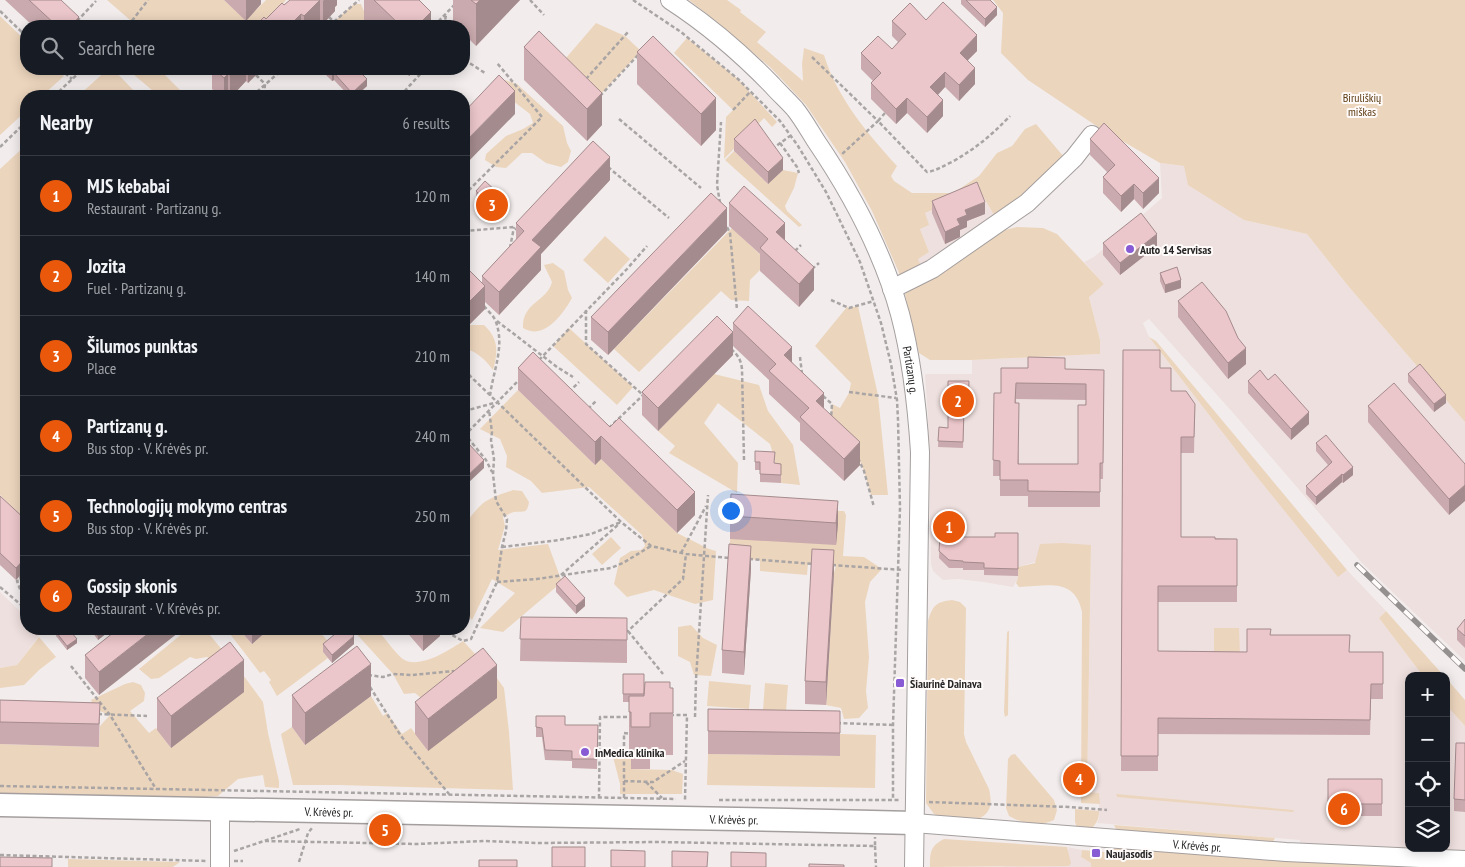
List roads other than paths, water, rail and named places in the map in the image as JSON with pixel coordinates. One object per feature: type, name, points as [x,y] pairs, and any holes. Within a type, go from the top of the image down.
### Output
[{"type":"main road","name":"V. Krėvės pr.","points":[[0,805],[914,823]]},
{"type":"street","name":"Partizanų g.","points":[[670,0],[693,15],[756,68],[795,109],[852,197],[871,236],[892,289],[907,342],[917,409],[920,452],[914,867]]},
{"type":"street","points":[[892,289],[932,269],[1027,203],[1074,158],[1092,136]]},
{"type":"street","points":[[220,809],[223,860]]},
{"type":"street","name":"V. Krėvės pr.","points":[[914,823],[1286,852],[1465,860]]},
{"type":"railway","points":[[1357,565],[1465,669]]},
{"type":"place","name":"Šilumos punktas","points":[[492,205]]},
{"type":"place","name":"Auto 14 Servisas","points":[[1130,249]]},
{"type":"place","name":"Jozita","points":[[958,401]]},
{"type":"place","name":"MJS kebabai","points":[[949,527]]},
{"type":"place","name":"Šiaurinė Dainava","points":[[900,683]]},
{"type":"place","name":"InMedica klinika","points":[[585,752]]},
{"type":"place","name":"Partizanų g.","points":[[1079,779]]},
{"type":"place","name":"Gossip skonis","points":[[1344,809]]},
{"type":"place","name":"Technologijų mokymo centras","points":[[385,830]]},
{"type":"place","name":"Naujasodis","points":[[1096,853]]},
{"type":"park label","name":"Biruliškių miškas","points":[[1362,104]]}]
